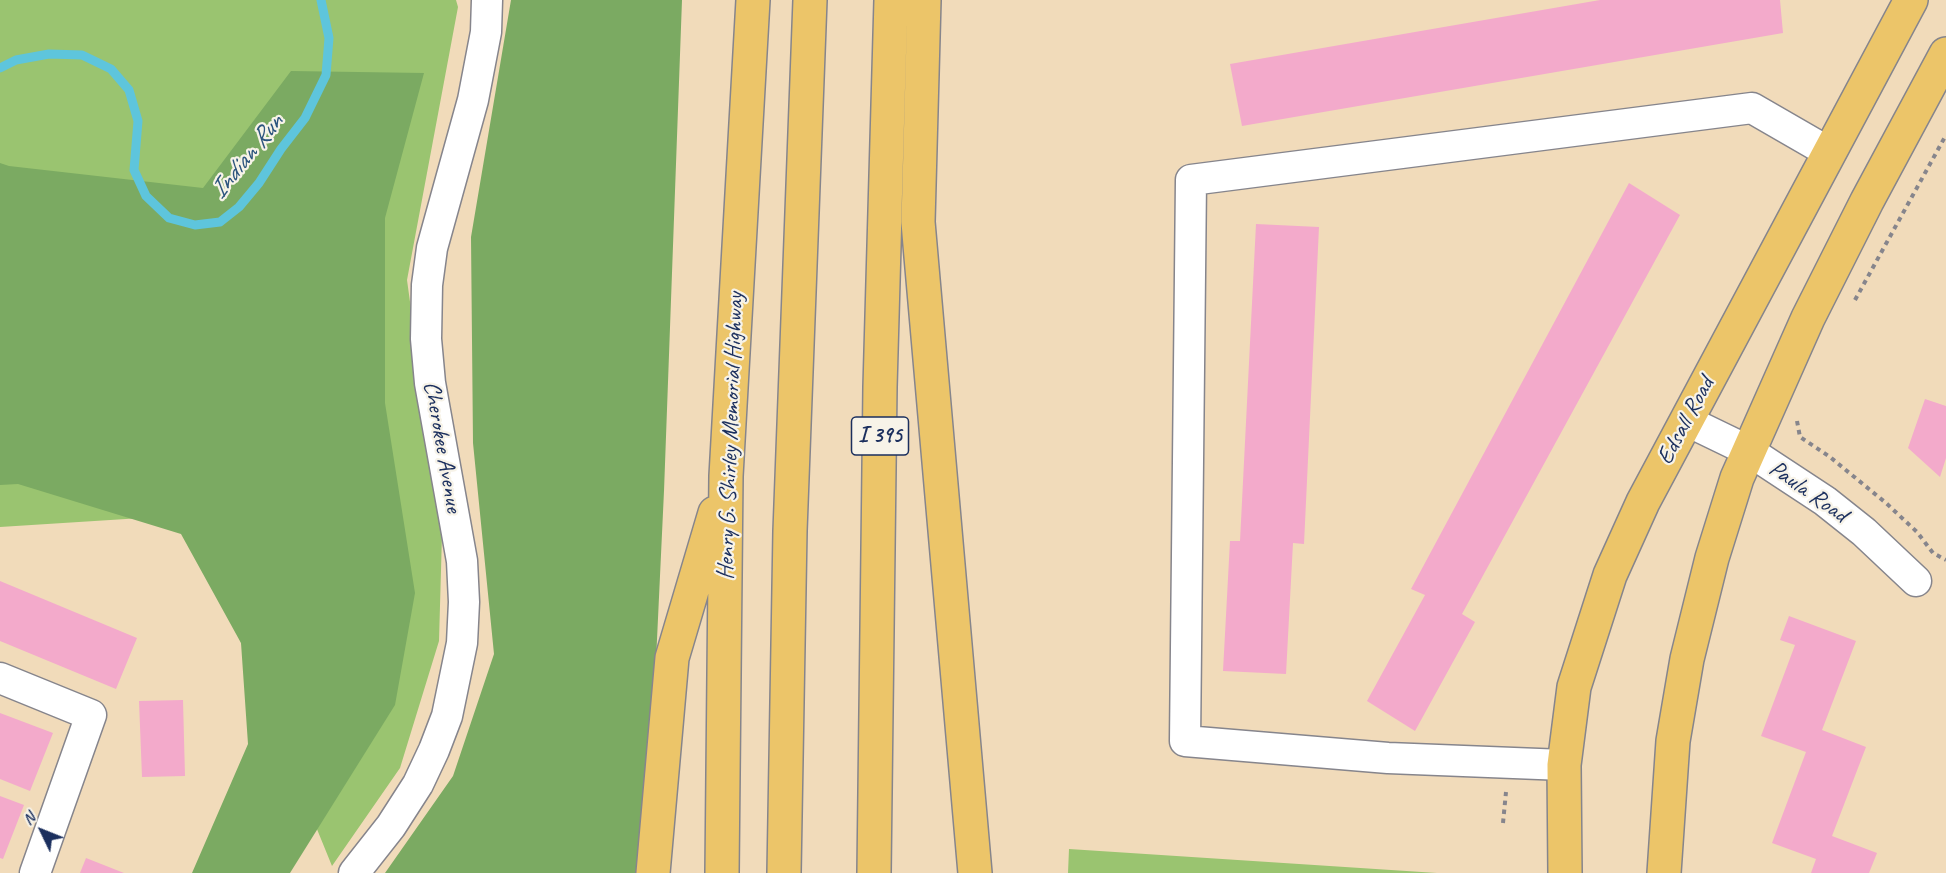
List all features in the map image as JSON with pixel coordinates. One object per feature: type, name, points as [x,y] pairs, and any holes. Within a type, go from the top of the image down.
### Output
[{"type":"main road","name":"Henry G. Shirley Memorial Highway","points":[[722,873],[726,477],[753,0]]},
{"type":"main road","points":[[784,873],[790,531],[810,0]]},
{"type":"main road","name":"I 395","points":[[874,873],[881,363],[891,0]]},
{"type":"main road","points":[[924,0],[918,222],[975,873]]},
{"type":"main road","name":"Edsall Road","points":[[1565,873],[1564,765],[1574,687],[1599,605],[1643,502],[1911,0]]},
{"type":"main road","points":[[1664,873],[1673,741],[1687,659],[1712,558],[1737,477],[1814,307],[1867,201],[1946,54]]},
{"type":"main road","points":[[653,873],[672,658],[726,477]]},
{"type":"street","name":"Cherokee Avenue","points":[[354,873],[391,826],[418,784],[434,750],[452,698],[462,643],[464,602],[462,561],[430,382],[426,339],[427,285],[432,248],[473,100],[486,32],[487,0]]},
{"type":"street","points":[[1564,765],[1388,758],[1185,741],[1191,180],[1752,108],[1830,153]]},
{"type":"street","name":"Paula Road","points":[[1687,421],[1749,451],[1833,507],[1864,532],[1916,581]]},
{"type":"street","points":[[0,678],[91,715],[35,873]]},
{"type":"path","points":[[1851,309],[1946,135]]},
{"type":"path","points":[[1796,418],[1800,437],[1830,457],[1886,503],[1917,532],[1933,553],[1946,560]]},
{"type":"path","points":[[1503,824],[1506,791]]},
{"type":"green space","points":[[0,0],[456,0],[458,7],[407,280],[442,535],[439,641],[400,768],[332,866],[189,515],[0,527]]},
{"type":"green space","points":[[511,0],[682,0],[664,491],[649,809],[640,873],[385,873],[453,776],[494,654],[473,443],[471,237]]},
{"type":"green space","points":[[291,71],[424,73],[385,218],[385,403],[415,593],[395,705],[290,873],[192,873],[248,744],[241,643],[181,534],[18,484],[0,485],[0,163],[9,166],[203,188]]},
{"type":"green space","points":[[1069,849],[1437,873],[1068,873]]},
{"type":"building","points":[[1600,0],[1780,0],[1783,33],[1242,126],[1230,64]]},
{"type":"building","points":[[1629,183],[1680,215],[1462,614],[1475,622],[1415,731],[1367,701],[1425,595],[1411,589]]},
{"type":"building","points":[[1256,224],[1319,227],[1304,544],[1293,543],[1286,674],[1223,671],[1230,541],[1240,541]]},
{"type":"building","points":[[1925,399],[1946,406],[1946,458],[1940,477],[1908,448]]},
{"type":"building","points":[[0,581],[137,638],[116,689],[0,641]]},
{"type":"building","points":[[1789,616],[1856,641],[1822,730],[1866,747],[1832,836],[1877,853],[1869,873],[1811,873],[1816,859],[1772,843],[1806,752],[1761,736],[1795,645],[1780,640]]},
{"type":"building","points":[[183,700],[185,776],[142,777],[139,701]]},
{"type":"building","points":[[0,713],[53,733],[30,791],[0,779]]},
{"type":"building","points":[[0,796],[24,805],[3,859],[0,858]]},
{"type":"building","points":[[86,858],[124,873],[80,873]]},
{"type":"waterway","name":"Indian Run","points":[[0,68],[16,60],[49,54],[82,55],[111,69],[129,90],[138,121],[134,170],[146,196],[169,218],[195,225],[220,222],[239,207],[259,183],[305,118],[326,75],[329,38],[321,0]]}]
